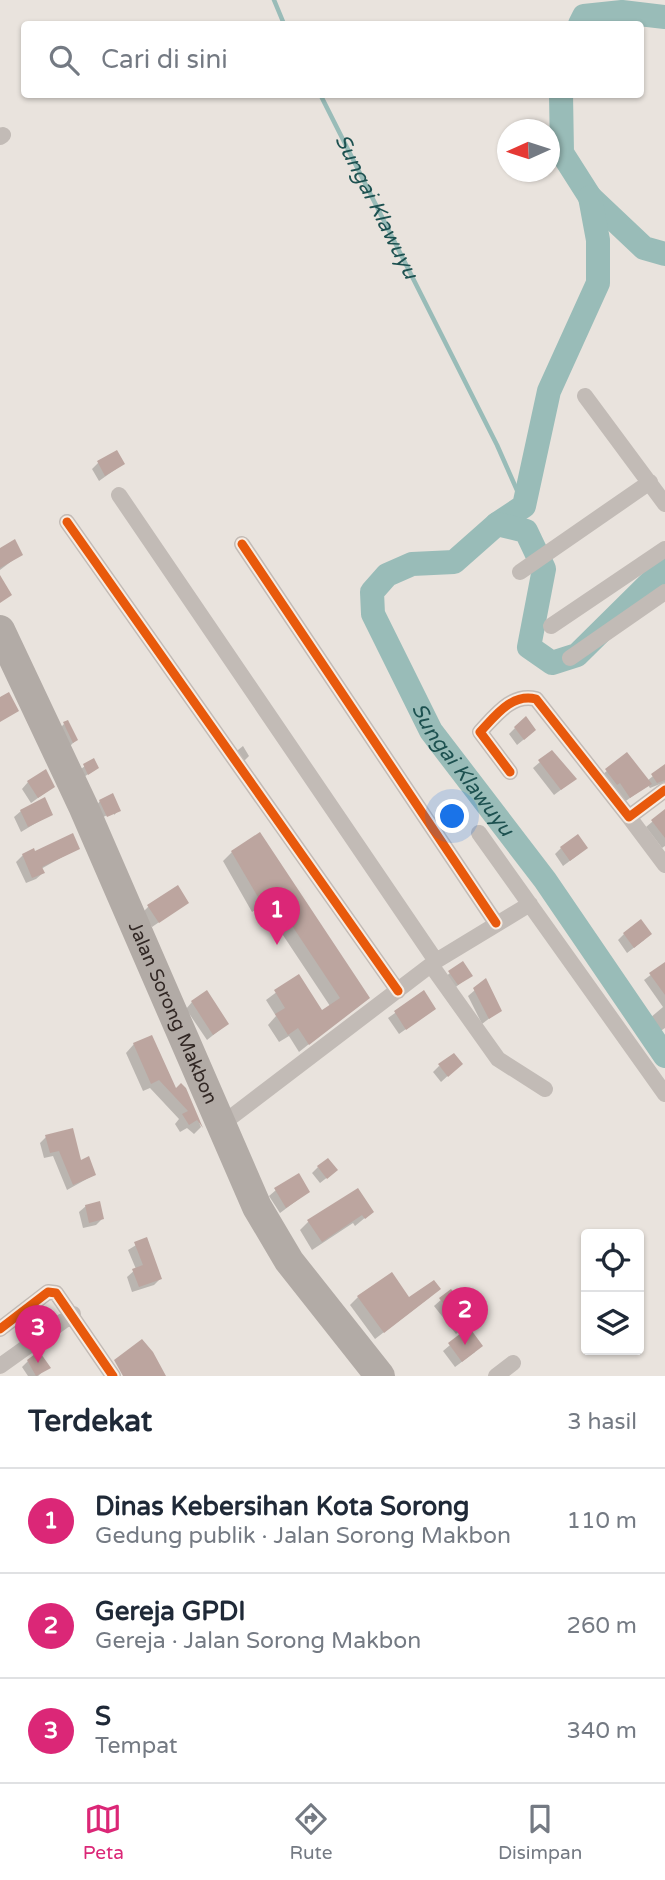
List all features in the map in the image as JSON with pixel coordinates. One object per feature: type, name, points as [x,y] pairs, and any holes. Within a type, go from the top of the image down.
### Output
[{"type":"highway","name":"Jalan Sorong Makbon","points":[[0,631],[83,806],[257,1207],[289,1261],[378,1375]]},
{"type":"street","points":[[585,396],[665,503]]},
{"type":"street","points":[[520,572],[650,482]]},
{"type":"street","points":[[119,495],[498,1059],[545,1090]]},
{"type":"street","points":[[67,522],[398,991]]},
{"type":"street","points":[[242,544],[496,923]]},
{"type":"street","points":[[551,626],[665,549]]},
{"type":"street","points":[[570,658],[665,592]]},
{"type":"street","points":[[510,772],[480,732],[514,700],[523,696],[536,699],[665,865]]},
{"type":"street","points":[[629,817],[665,790]]},
{"type":"street","points":[[479,833],[665,1094]]},
{"type":"street","points":[[222,1124],[434,963],[530,904]]},
{"type":"street","points":[[0,1329],[49,1292],[57,1294],[73,1314],[112,1376]]},
{"type":"street","points":[[0,1366],[73,1314]]},
{"type":"street","points":[[496,1376],[513,1363]]},
{"type":"building","points":[[117,450],[125,464],[105,476],[97,461]]},
{"type":"building","points":[[15,539],[23,555],[0,568],[0,548]]},
{"type":"building","points":[[0,575],[12,595],[0,603]]},
{"type":"building","points":[[9,692],[19,711],[0,722],[0,697]]},
{"type":"building","points":[[526,716],[536,730],[524,740],[514,727]]},
{"type":"building","points":[[68,720],[78,740],[73,743],[63,722]]},
{"type":"building","points":[[552,750],[577,779],[561,790],[538,760]]},
{"type":"building","points":[[627,752],[652,784],[630,798],[620,783],[617,785],[605,769]]},
{"type":"building","points":[[94,758],[99,768],[88,775],[83,764]]},
{"type":"building","points":[[665,764],[665,780],[657,783],[651,774]]},
{"type":"building","points":[[46,769],[55,787],[38,798],[27,781]]},
{"type":"building","points":[[113,793],[121,811],[107,817],[99,800]]},
{"type":"building","points":[[45,797],[53,815],[28,827],[20,810]]},
{"type":"building","points":[[665,809],[665,838],[651,820]]},
{"type":"building","points":[[260,832],[370,998],[309,1045],[298,1028],[288,1035],[275,1014],[285,1008],[274,990],[299,974],[322,1010],[340,998],[273,897],[262,904],[231,851]]},
{"type":"building","points":[[73,833],[80,849],[42,867],[45,873],[32,878],[22,854],[34,848],[35,851]]},
{"type":"building","points":[[578,834],[588,848],[570,861],[560,847]]},
{"type":"building","points":[[178,885],[189,903],[159,923],[147,905]]},
{"type":"building","points":[[641,919],[652,934],[634,948],[623,933]]},
{"type":"building","points":[[463,961],[473,976],[458,985],[448,971]]},
{"type":"building","points":[[665,962],[665,995],[649,973]]},
{"type":"building","points":[[486,978],[502,1011],[489,1019],[473,988]]},
{"type":"building","points":[[207,990],[229,1024],[213,1035],[191,1001]]},
{"type":"building","points":[[424,990],[436,1009],[406,1030],[394,1011]]},
{"type":"building","points":[[152,1035],[176,1088],[181,1083],[186,1088],[203,1128],[197,1120],[189,1125],[182,1114],[188,1111],[159,1080],[151,1084],[133,1043]]},
{"type":"building","points":[[454,1053],[463,1064],[448,1077],[438,1064]]},
{"type":"building","points":[[73,1128],[81,1160],[89,1156],[96,1175],[73,1185],[59,1151],[50,1153],[45,1135]]},
{"type":"building","points":[[328,1158],[338,1170],[327,1179],[317,1166]]},
{"type":"building","points":[[299,1173],[310,1192],[286,1208],[274,1188]]},
{"type":"building","points":[[358,1188],[374,1212],[365,1219],[362,1215],[322,1242],[307,1220]]},
{"type":"building","points":[[100,1201],[104,1219],[89,1223],[85,1205]]},
{"type":"building","points":[[147,1237],[162,1279],[139,1287],[132,1269],[143,1265],[134,1242]]},
{"type":"building","points":[[392,1272],[409,1297],[434,1280],[441,1289],[384,1333],[357,1296]]},
{"type":"building","points":[[451,1289],[475,1320],[463,1329],[439,1298]]},
{"type":"building","points":[[469,1327],[483,1346],[462,1362],[448,1343]]},
{"type":"building","points":[[142,1339],[153,1352],[166,1376],[123,1376],[114,1360]]},
{"type":"building","points":[[39,1351],[51,1368],[36,1376],[27,1360]]},
{"type":"waterway","name":"Sungai Klawuyu","points":[[274,0],[283,21]]},
{"type":"waterway","name":"Sungai Klawuyu","points":[[582,21],[584,16],[622,12],[665,17]]},
{"type":"waterway","name":"Sungai Klawuyu","points":[[322,98],[497,445],[524,506]]},
{"type":"waterway","name":"Sungai Klawuyu","points":[[561,98],[562,153],[590,197],[644,248],[665,254]]},
{"type":"waterway","name":"Sungai Klawuyu","points":[[497,524],[524,506],[549,391],[598,283],[598,240],[590,197]]},
{"type":"waterway","name":"Sungai Klawuyu","points":[[665,568],[577,655],[552,663],[529,647],[544,569],[526,531],[497,524],[454,562],[412,564],[387,575],[372,592],[373,614],[431,731],[545,880],[665,1056]]},
{"type":"cycle path","points":[[67,522],[398,991]]},
{"type":"cycle path","points":[[242,544],[496,923]]},
{"type":"cycle path","points":[[510,772],[480,732],[512,702],[519,699],[536,699],[629,817],[665,790]]},
{"type":"cycle path","points":[[0,1329],[48,1292],[56,1293],[113,1376]]},
{"type":"place","name":"Dinas Kebersihan Kota Sorong","points":[[277,945]]},
{"type":"place","name":"Gereja GPDI","points":[[465,1345]]},
{"type":"place","name":"S","points":[[38,1363]]}]
